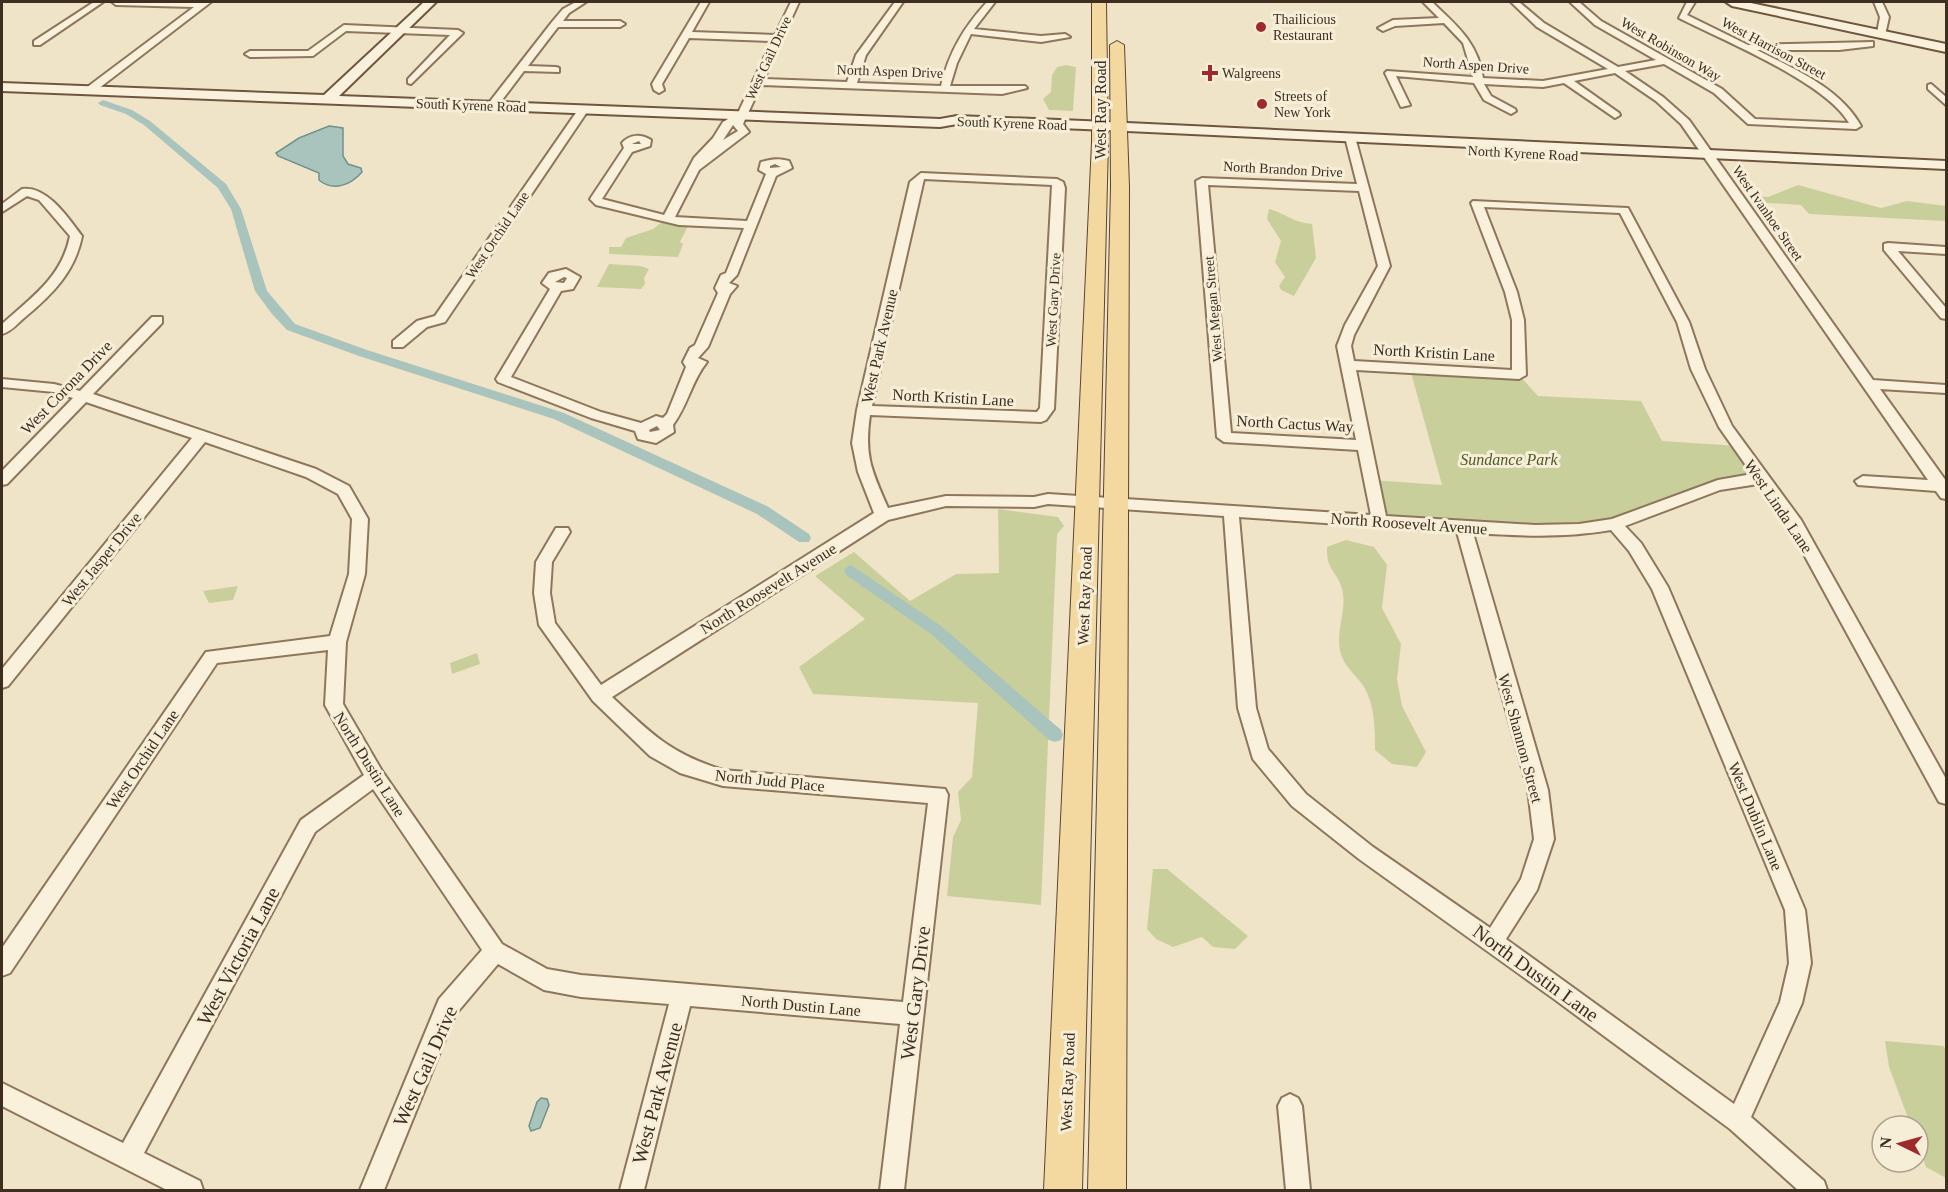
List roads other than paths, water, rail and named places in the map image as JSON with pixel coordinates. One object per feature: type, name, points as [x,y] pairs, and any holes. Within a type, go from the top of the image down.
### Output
[{"type":"main road","points":[[332,99],[400,35],[400,31],[430,2]]},
{"type":"main road","name":"West Ray Road","points":[[1099,2],[1110,130]]},
{"type":"main road","points":[[1732,2],[1947,48]]},
{"type":"main road","name":"West Ray Road","points":[[1107,1191],[1102,503],[1110,130],[1116,28]]},
{"type":"main road","name":"South Kyrene Road","points":[[2,87],[940,123],[955,128],[1110,130]]},
{"type":"main road","name":"North Kyrene Road","points":[[1110,130],[1711,158],[1947,173]]},
{"type":"main road","name":"North Kyrene Road","points":[[1711,158],[1947,165]]},
{"type":"main road","name":"West Ray Road","points":[[1063,1191],[1102,503]]},
{"type":"street","points":[[37,43],[99,2]]},
{"type":"street","points":[[116,2],[204,3]]},
{"type":"street","points":[[492,106],[566,11],[582,2]]},
{"type":"street","points":[[659,90],[657,84],[705,2]]},
{"type":"street","name":"West Gail Drive","points":[[696,167],[726,142],[741,136],[744,132],[738,124],[795,2]]},
{"type":"street","points":[[851,85],[861,55],[899,2]]},
{"type":"street","points":[[945,88],[951,60],[967,31],[991,2]]},
{"type":"street","points":[[1427,2],[1471,51],[1481,92],[1490,102],[1511,111]]},
{"type":"street","name":"West Ivanhoe Street","points":[[1515,2],[1525,14],[1542,27],[1672,108],[1711,158],[1868,384],[1944,488]]},
{"type":"street","name":"West Robinson Way","points":[[1574,2],[1598,23],[1718,91],[1752,122]]},
{"type":"street","name":"West Harrison Street","points":[[1691,2],[1682,16],[1816,86],[1838,102],[1855,120],[1856,126],[1752,122]]},
{"type":"street","points":[[1878,2],[1884,10],[1886,21],[1882,33]]},
{"type":"street","points":[[90,90],[204,3]]},
{"type":"street","points":[[1383,28],[1393,23],[1445,20]]},
{"type":"street","points":[[555,24],[620,24]]},
{"type":"street","points":[[250,54],[310,54],[344,28],[458,33],[411,81]]},
{"type":"street","points":[[967,31],[1041,39],[1065,38]]},
{"type":"street","points":[[685,35],[778,38]]},
{"type":"street","points":[[1744,48],[1788,45],[1852,47],[1870,44]]},
{"type":"street","name":"North Aspen Drive","points":[[1405,105],[1390,73],[1518,84],[1569,81],[1666,61]]},
{"type":"street","points":[[521,69],[556,70]]},
{"type":"street","points":[[1569,81],[1615,115]]},
{"type":"street","name":"North Aspen Drive","points":[[757,82],[1002,90],[1022,88]]},
{"type":"street","points":[[1947,88],[1931,87],[1947,102]]},
{"type":"street","name":"West Orchid Lane","points":[[398,344],[422,324],[440,319],[584,109]]},
{"type":"street","name":"West Gail Drive","points":[[669,219],[698,160],[717,140],[727,124],[742,115]]},
{"type":"street","points":[[1351,141],[1383,266],[1378,284],[1347,333],[1344,346],[1380,522]]},
{"type":"street","points":[[629,148],[596,199],[600,203],[669,219],[750,225]]},
{"type":"street","points":[[557,288],[503,379],[605,418],[642,428],[652,421],[666,424],[693,367],[700,362],[704,352],[701,348],[724,292],[730,288],[734,279],[730,275],[772,173]]},
{"type":"street","name":"West Gary Drive","points":[[921,176],[1057,182],[1047,410],[1041,417]]},
{"type":"street","name":"West Park Avenue","points":[[884,515],[865,472],[859,443],[864,410],[916,182],[921,176]]},
{"type":"street","name":"North Brandon Drive","points":[[1202,181],[1364,188]]},
{"type":"street","name":"West Megan Street","points":[[1202,181],[1224,437]]},
{"type":"street","points":[[2,209],[26,191],[43,198],[76,236],[75,253],[66,272],[2,330]]},
{"type":"street","name":"West Linda Lane","points":[[1519,375],[1518,320],[1512,292],[1477,203],[1624,210],[1683,322],[1698,369],[1726,427],[1795,524],[1947,796]]},
{"type":"street","points":[[1947,250],[1888,247],[1947,315]]},
{"type":"street","name":"West Corona Drive","points":[[2,480],[157,320]]},
{"type":"street","name":"North Kristin Lane","points":[[1347,365],[1519,375]]},
{"type":"street","name":"North Dustin Lane","points":[[2,383],[54,388],[83,396],[311,473],[344,490],[360,519],[357,574],[337,642],[334,705],[375,777],[495,951],[544,979],[581,986],[913,1014]]},
{"type":"street","points":[[1868,384],[1947,389]]},
{"type":"street","name":"North Kristin Lane","points":[[864,410],[1041,417]]},
{"type":"street","name":"West Jasper Drive","points":[[2,681],[201,437]]},
{"type":"street","name":"North Cactus Way","points":[[1224,437],[1364,445]]},
{"type":"street","name":"North Roosevelt Avenue","points":[[599,696],[884,515],[946,501],[959,503],[1034,502],[1048,499],[1380,522],[1579,531],[1614,524],[1718,485],[1762,478]]},
{"type":"street","points":[[1863,481],[1944,488]]},
{"type":"street","name":"North Dustin Lane","points":[[1231,512],[1247,708],[1260,753],[1299,800],[1366,853],[1493,941],[1738,1121],[1815,1191]]},
{"type":"street","name":"West Dublin Lane","points":[[1614,524],[1635,548],[1660,588],[1795,910],[1800,963],[1791,1003],[1738,1121]]},
{"type":"street","name":"West Shannon Street","points":[[1464,527],[1538,790],[1544,839],[1530,883],[1493,941]]},
{"type":"street","name":"North Judd Place","points":[[562,532],[544,562],[542,593],[547,625],[599,696],[657,750],[687,767],[723,778],[939,795]]},
{"type":"street","name":"West Orchid Lane","points":[[2,966],[212,657],[337,642]]},
{"type":"street","name":"West Victoria Lane","points":[[128,1158],[308,826],[375,777]]},
{"type":"street","name":"West Gary Drive","points":[[892,1191],[939,795]]},
{"type":"street","name":"West Gail Drive","points":[[372,1191],[447,1007],[495,951]]},
{"type":"street","name":"West Park Avenue","points":[[632,1191],[682,996]]},
{"type":"street","points":[[2,1094],[191,1191]]},
{"type":"street","points":[[1290,1106],[1298,1191]]},
{"type":"water","points":[[329,126],[343,128],[343,156],[348,164],[361,168],[362,172],[353,180],[342,185],[324,184],[319,180],[319,173],[278,156],[276,153],[299,138]]},
{"type":"water","points":[[541,1098],[547,1099],[549,1105],[540,1128],[531,1131],[529,1126],[537,1102]]},
{"type":"waterway","points":[[103,103],[129,112],[147,123],[222,186],[236,209],[261,291],[276,312],[291,327],[363,353],[559,416],[762,510],[804,538]]},
{"type":"waterway","points":[[851,571],[936,630],[1055,735]]},
{"type":"place","name":"Thailicious Restaurant","points":[[1261,27]]},
{"type":"place","name":"Walgreens","points":[[1210,73]]},
{"type":"place","name":"Streets of New York","points":[[1262,104]]},
{"type":"park label","name":"Sundance Park","points":[[1509,459]]}]
